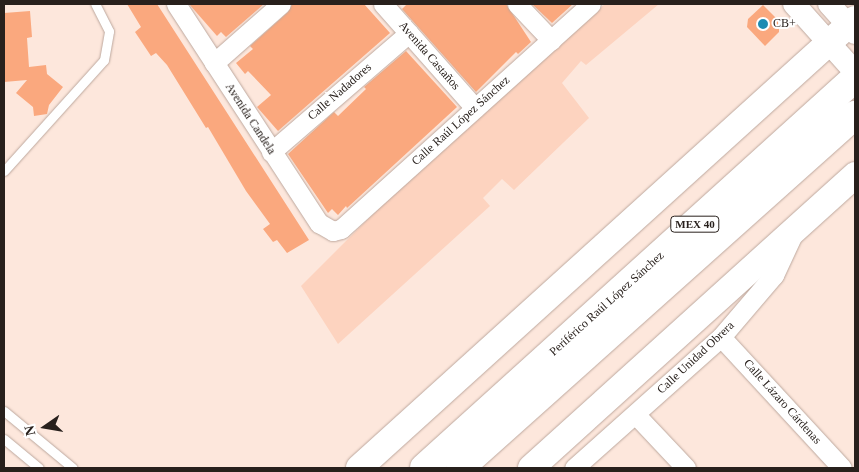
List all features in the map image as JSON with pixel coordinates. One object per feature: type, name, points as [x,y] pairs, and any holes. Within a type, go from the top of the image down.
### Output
[{"type":"highway","name":"Periférico Raúl López Sánchez","points":[[460,468],[540,381],[855,78]]},
{"type":"highway","name":"Periférico Raúl López Sánchez","points":[[424,468],[540,381],[855,115]]},
{"type":"main road","points":[[360,468],[829,43],[853,26]]},
{"type":"main road","points":[[531,468],[855,175]]},
{"type":"street","name":"Avenida Candela","points":[[176,4],[271,152],[319,223],[327,230]]},
{"type":"street","points":[[214,63],[280,4]]},
{"type":"street","name":"Avenida Castaños","points":[[382,4],[475,108]]},
{"type":"street","points":[[518,4],[551,40]]},
{"type":"street","name":"Calle Raúl López Sánchez","points":[[327,230],[341,229],[592,4]]},
{"type":"street","points":[[794,4],[855,72]]},
{"type":"street","points":[[829,4],[853,26]]},
{"type":"street","name":"Calle Nadadores","points":[[271,152],[409,33]]},
{"type":"street","name":"Calle Unidad Obrera","points":[[574,468],[722,337],[774,276],[795,230]]},
{"type":"street","name":"Calle Lázaro Cárdenas","points":[[722,337],[842,468]]},
{"type":"street","points":[[636,414],[686,468]]},
{"type":"lane","points":[[4,171],[104,60],[109,31],[95,4]]},
{"type":"lane","points":[[4,411],[73,468]]},
{"type":"lane","points":[[4,439],[39,468]]},
{"type":"shaded area","points":[[605,4],[659,4],[586,65],[581,61],[562,83],[589,118],[514,190],[502,179],[483,198],[490,206],[338,344],[301,286],[385,202]]},
{"type":"building","points":[[127,4],[157,4],[309,240],[287,253],[277,240],[273,242],[263,229],[270,224],[246,191],[208,127],[206,128],[167,65],[156,53],[151,56],[135,32],[141,27]]},
{"type":"building","points":[[189,4],[264,4],[226,37],[221,32],[217,36]]},
{"type":"building","points":[[292,4],[364,4],[390,33],[278,131],[257,107],[271,95],[248,71],[245,74],[236,63],[253,49],[250,46],[288,12]]},
{"type":"building","points":[[407,4],[506,4],[531,42],[518,54],[516,52],[476,92],[402,9]]},
{"type":"building","points":[[532,4],[573,4],[552,23]]},
{"type":"building","name":"CB+","points":[[763,5],[779,21],[779,32],[765,46],[747,27],[748,19]]},
{"type":"building","points":[[30,11],[32,37],[27,38],[29,67],[46,65],[47,74],[63,87],[49,105],[47,114],[34,116],[33,107],[16,93],[27,80],[4,82],[4,13]]},
{"type":"building","points":[[406,51],[457,107],[347,208],[346,206],[338,215],[332,209],[328,213],[288,154],[334,112],[338,116],[366,89],[364,87]]},
{"type":"place","name":"CB+","points":[[763,24]]}]
